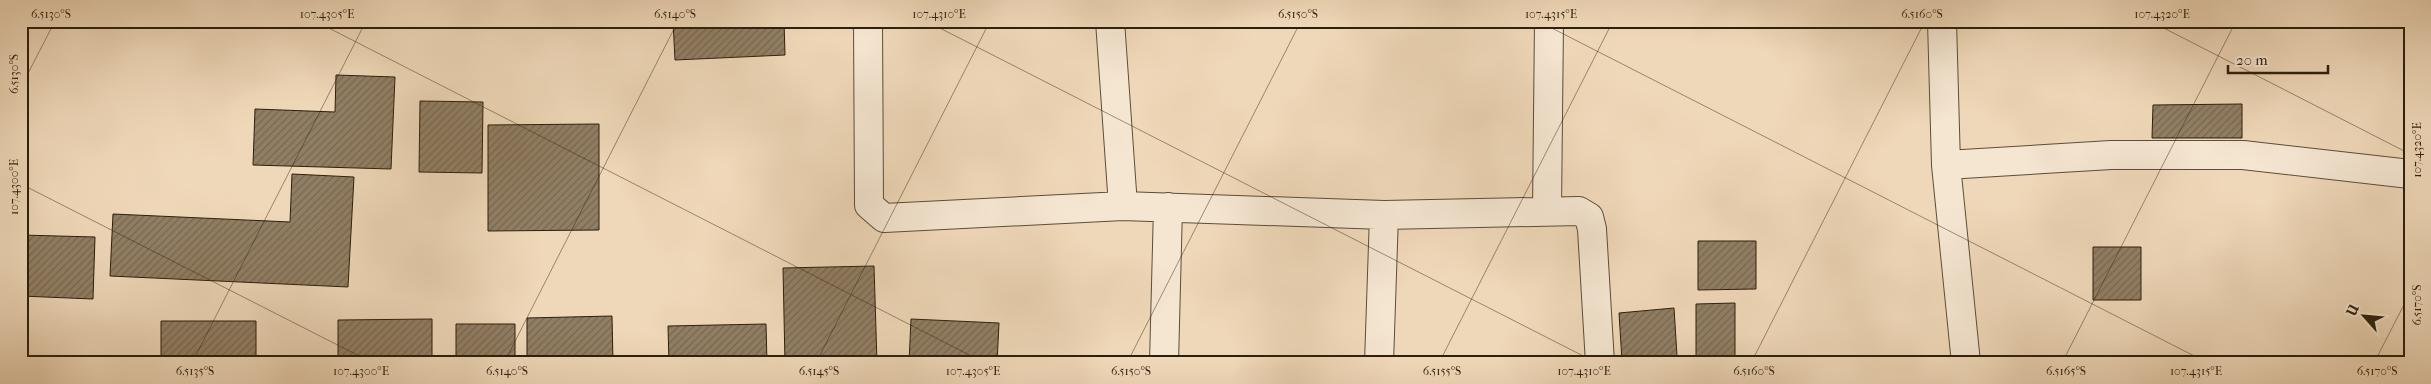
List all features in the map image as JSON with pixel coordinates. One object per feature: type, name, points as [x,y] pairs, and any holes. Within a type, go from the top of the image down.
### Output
[{"type":"street","points":[[868,21],[869,205],[877,214],[884,218],[1124,206],[1384,215],[1547,210],[1579,211],[1589,217],[1592,229],[1600,363]]},
{"type":"street","points":[[1110,21],[1124,206]]},
{"type":"street","points":[[1547,210],[1549,21]]},
{"type":"street","points":[[1942,21],[1946,165],[1966,363]]},
{"type":"street","points":[[1946,165],[2111,155],[2243,155],[2410,174]]},
{"type":"street","points":[[1164,363],[1168,207]]},
{"type":"street","points":[[1379,363],[1384,215]]},
{"type":"building","points":[[673,21],[784,21],[785,55],[675,60]]},
{"type":"building","points":[[336,75],[395,77],[391,169],[253,165],[255,109],[335,112]]},
{"type":"building","points":[[420,101],[483,102],[482,173],[419,172]]},
{"type":"building","points":[[2242,104],[2242,138],[2152,138],[2153,105]]},
{"type":"building","points":[[599,124],[599,230],[488,231],[488,125]]},
{"type":"building","points":[[292,174],[354,177],[348,287],[110,276],[113,214],[290,222]]},
{"type":"building","points":[[21,235],[95,237],[93,299],[21,296]]},
{"type":"building","points":[[1698,241],[1756,241],[1756,289],[1698,290]]},
{"type":"building","points":[[2093,247],[2141,247],[2141,300],[2093,300]]},
{"type":"building","points":[[874,266],[877,363],[785,363],[783,268]]},
{"type":"building","points":[[1735,303],[1735,360],[1696,361],[1696,304]]},
{"type":"building","points":[[1674,308],[1677,356],[1622,361],[1619,313]]},
{"type":"building","points":[[612,316],[613,363],[527,363],[527,318]]},
{"type":"building","points":[[432,319],[432,363],[338,363],[338,320]]},
{"type":"building","points":[[911,319],[999,323],[997,363],[909,363]]},
{"type":"building","points":[[161,321],[256,321],[256,363],[161,363]]},
{"type":"building","points":[[456,324],[515,324],[515,363],[456,363]]},
{"type":"building","points":[[766,324],[767,363],[669,363],[668,326]]}]
